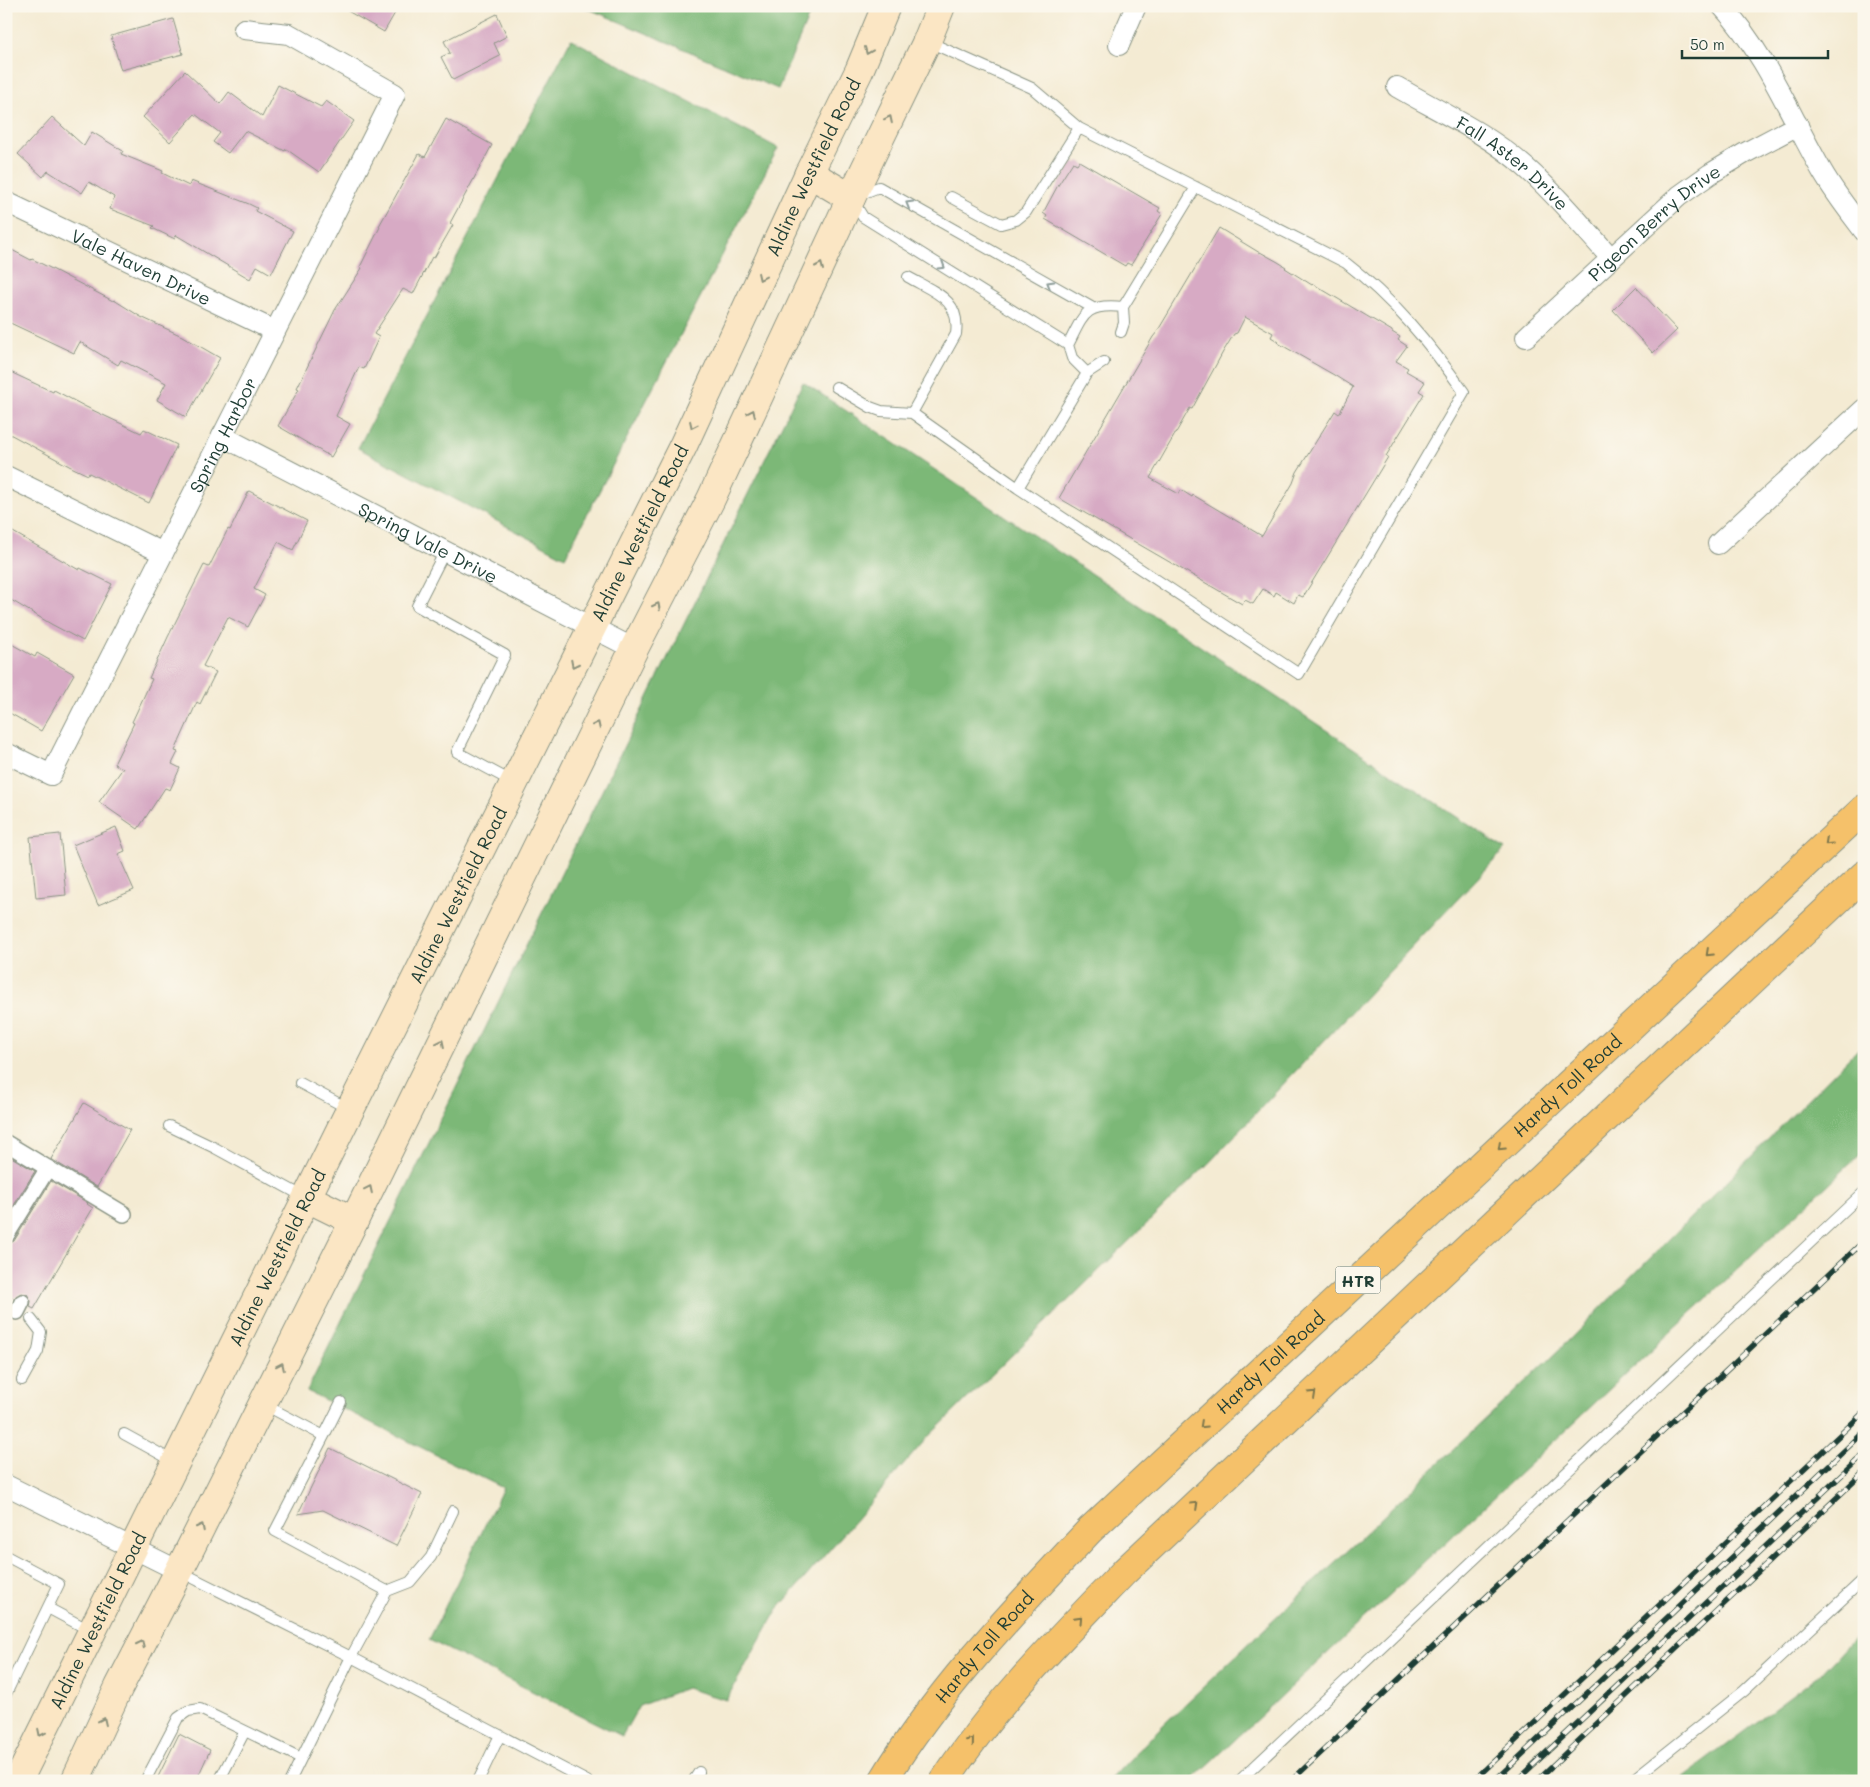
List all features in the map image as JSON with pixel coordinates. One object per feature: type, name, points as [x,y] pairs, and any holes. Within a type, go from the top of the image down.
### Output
[{"type":"highway","name":"Hardy Toll Road","points":[[883,1781],[906,1742],[992,1634],[1090,1530],[1864,809]]},
{"type":"highway","points":[[944,1781],[966,1747],[1011,1692],[1125,1571],[1864,874]]},
{"type":"main road","name":"Aldine Westfield Road","points":[[17,1778],[683,446],[809,173],[859,71],[886,6]]},
{"type":"main road","points":[[76,1781],[119,1687],[354,1221],[634,649],[712,499],[851,198],[927,41],[941,6]]},
{"type":"main road","points":[[809,173],[851,198]]},
{"type":"main road","points":[[307,1198],[354,1221]]},
{"type":"street","points":[[1119,45],[1136,6]]},
{"type":"street","points":[[1722,6],[1733,18],[1759,56],[1822,172],[1864,231]]},
{"type":"street","name":"Spring Harbor","points":[[6,753],[51,775],[395,94],[289,34],[244,28]]},
{"type":"street","name":"Fall Aster Drive","points":[[1397,87],[1482,136],[1525,166],[1611,258]]},
{"type":"street","name":"Pigeon Berry Drive","points":[[1526,338],[1679,196],[1724,166],[1798,125]]},
{"type":"street","name":"Vale Haven Drive","points":[[6,202],[275,331]]},
{"type":"street","points":[[1718,544],[1864,409]]},
{"type":"street","name":"Spring Vale Drive","points":[[222,436],[634,649]]},
{"type":"street","points":[[6,476],[163,553]]},
{"type":"street","points":[[6,1143],[124,1214]]},
{"type":"street","points":[[6,1236],[48,1168]]},
{"type":"street","points":[[6,1486],[179,1571]]},
{"type":"lane","points":[[836,386],[870,407],[881,411],[912,412],[1018,488],[1299,674],[1464,392],[1438,355],[1404,316],[1370,282],[1346,263],[1079,128],[1032,88],[927,41]]},
{"type":"lane","points":[[951,197],[1001,224],[1016,220],[1026,212],[1079,128]]},
{"type":"lane","points":[[1087,373],[1072,358],[1068,345],[863,217],[851,198],[879,187],[1092,308]]},
{"type":"lane","points":[[1121,332],[1124,323],[1123,307],[1196,187]]},
{"type":"lane","points":[[908,277],[949,301],[956,312],[958,324],[956,334],[912,412]]},
{"type":"lane","points":[[1068,345],[1084,315],[1092,308],[1105,305],[1123,307]]},
{"type":"lane","points":[[1018,488],[1087,373],[1104,362]]},
{"type":"lane","points":[[445,551],[417,606],[505,655],[457,752],[514,783]]},
{"type":"lane","points":[[300,1083],[350,1110]]},
{"type":"lane","points":[[169,1126],[215,1148],[307,1198]]},
{"type":"lane","points":[[1239,1781],[1864,1192]]},
{"type":"lane","points":[[22,1380],[38,1352],[41,1332],[31,1319]]},
{"type":"lane","points":[[341,1402],[274,1531],[388,1591]]},
{"type":"lane","points":[[263,1404],[324,1436]]},
{"type":"lane","points":[[124,1434],[175,1462]]},
{"type":"lane","points":[[290,1781],[351,1657],[388,1591],[410,1582],[431,1557],[453,1511]]},
{"type":"lane","points":[[6,1556],[59,1584],[6,1694]]},
{"type":"lane","points":[[179,1571],[351,1657],[587,1781]]},
{"type":"lane","points":[[1632,1781],[1744,1691],[1864,1579]]},
{"type":"lane","points":[[48,1608],[92,1631]]},
{"type":"lane","points":[[145,1781],[178,1718],[188,1712],[200,1709],[301,1758]]},
{"type":"lane","points":[[219,1781],[246,1731]]},
{"type":"lane","points":[[478,1781],[500,1735]]},
{"type":"green space","points":[[582,6],[813,6],[778,89]]},
{"type":"green space","points":[[571,39],[778,148],[565,557],[358,448]]},
{"type":"green space","points":[[803,382],[1505,849],[1208,1164],[927,1438],[777,1610],[726,1700],[686,1688],[639,1706],[622,1736],[429,1640],[503,1488],[307,1391]]},
{"type":"green space","points":[[1864,1043],[1864,1151],[1191,1781],[1109,1781],[1162,1726],[1567,1342]]},
{"type":"green space","points":[[1864,1628],[1864,1781],[1678,1781],[1822,1673]]},
{"type":"building","points":[[339,6],[399,6],[384,32]]},
{"type":"building","points":[[497,14],[507,36],[494,43],[500,56],[453,80],[441,57],[450,53],[444,41]]},
{"type":"building","points":[[173,19],[183,54],[121,70],[111,36]]},
{"type":"building","points":[[185,71],[220,104],[229,92],[262,117],[278,85],[321,107],[326,101],[354,121],[319,172],[286,149],[285,151],[245,131],[228,153],[213,142],[220,133],[195,114],[170,142],[143,117]]},
{"type":"building","points":[[52,117],[84,146],[92,132],[123,151],[121,154],[163,171],[162,173],[189,186],[191,181],[249,204],[257,208],[255,211],[293,231],[271,274],[257,266],[250,279],[176,235],[175,239],[152,228],[154,226],[110,209],[114,197],[89,182],[82,193],[48,171],[43,177],[18,154]]},
{"type":"building","points":[[446,119],[492,145],[450,223],[453,225],[434,258],[432,257],[413,294],[403,289],[374,334],[379,337],[364,369],[359,367],[336,416],[350,424],[331,457],[278,426],[299,389],[297,388],[335,310],[362,268],[360,267],[379,226],[419,154],[425,157]]},
{"type":"building","points":[[1079,161],[1160,208],[1158,211],[1162,214],[1131,265],[1127,263],[1125,266],[1045,219],[1047,216],[1043,213],[1057,187],[1073,162],[1077,164]]},
{"type":"building","points":[[1219,228],[1392,331],[1400,337],[1398,340],[1407,346],[1396,361],[1408,368],[1406,371],[1425,382],[1419,391],[1424,394],[1303,597],[1298,595],[1294,603],[1276,592],[1274,596],[1263,589],[1253,604],[1245,600],[1242,604],[1059,498]],"holes":[[[1245,317],[1273,333],[1271,337],[1278,343],[1353,387],[1339,414],[1335,411],[1297,472],[1293,483],[1262,536],[1193,495],[1192,497],[1181,490],[1179,494],[1150,478]]]},
{"type":"building","points":[[6,247],[114,300],[141,317],[182,336],[220,358],[186,417],[157,400],[166,383],[121,360],[118,365],[80,342],[74,353],[6,321]]},
{"type":"building","points":[[1636,287],[1677,330],[1653,353],[1613,310]]},
{"type":"building","points":[[6,370],[53,392],[54,390],[141,433],[144,429],[177,445],[149,503],[89,473],[88,475],[71,467],[6,432]]},
{"type":"building","points":[[249,491],[307,521],[293,550],[278,542],[254,589],[265,595],[248,627],[228,617],[203,666],[216,672],[200,704],[197,702],[175,751],[178,752],[172,764],[180,768],[170,790],[165,788],[138,829],[99,802],[123,768],[114,764],[134,723],[132,722],[152,679],[149,678],[168,637],[204,565],[209,567]]},
{"type":"building","points":[[6,528],[79,570],[80,568],[112,584],[83,641],[6,597]]},
{"type":"building","points":[[6,641],[35,657],[37,653],[74,674],[41,731],[6,711]]},
{"type":"building","points":[[116,827],[125,851],[118,854],[134,890],[98,905],[73,845]]},
{"type":"building","points":[[60,834],[66,895],[36,898],[30,837]]},
{"type":"building","points":[[84,1103],[130,1130],[97,1187],[51,1159]]},
{"type":"building","points":[[6,1154],[35,1171],[6,1218]]},
{"type":"building","points":[[51,1181],[88,1203],[93,1208],[34,1309],[30,1307],[31,1301],[27,1294],[21,1293],[14,1298],[6,1294],[6,1245],[14,1241]]},
{"type":"building","points":[[330,1448],[422,1494],[396,1546],[323,1510],[298,1514]]},
{"type":"building","points":[[179,1734],[210,1750],[196,1781],[156,1781]]},
{"type":"railway","points":[[1291,1781],[1864,1241]]},
{"type":"railway","points":[[1473,1781],[1864,1412]]},
{"type":"railway","points":[[1494,1781],[1864,1432]]},
{"type":"railway","points":[[1516,1781],[1864,1454]]},
{"type":"railway","points":[[1536,1781],[1864,1472]]}]
